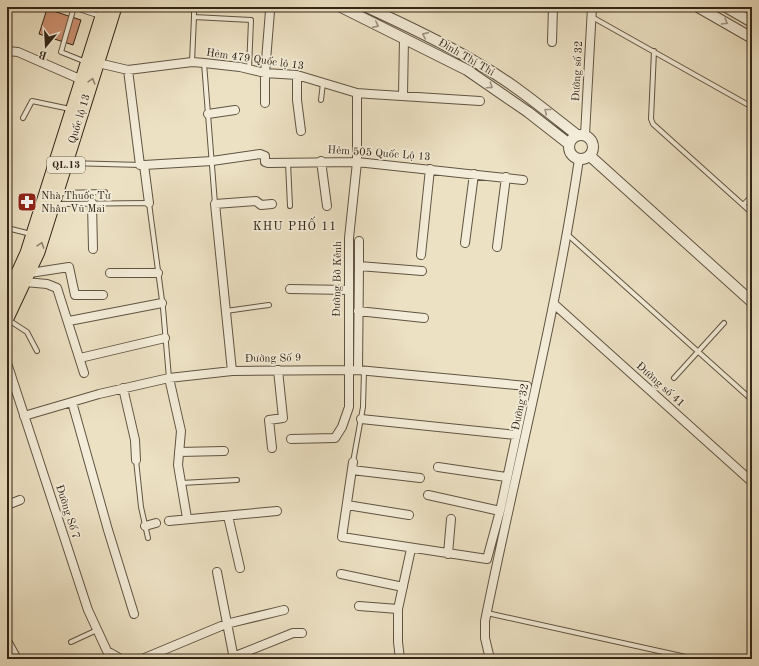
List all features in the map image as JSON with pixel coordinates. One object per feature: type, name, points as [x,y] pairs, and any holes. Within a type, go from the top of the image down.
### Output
[{"type":"highway","name":"Quốc lộ 13","points":[[7,297],[27,253],[82,80],[93,63],[115,7]]},
{"type":"highway","name":"Quốc lộ 13","points":[[7,319],[28,278],[56,198],[93,63],[104,12]]},
{"type":"street","name":"Đinh Thị Thi","points":[[341,7],[451,62],[491,86],[528,112],[569,144]]},
{"type":"street","name":"Đinh Thị Thi","points":[[367,7],[442,43],[479,64],[528,96],[581,135]]},
{"type":"street","points":[[552,42],[553,7]]},
{"type":"street","name":"Đường số 32","points":[[581,135],[592,7]]},
{"type":"street","points":[[698,7],[752,38]]},
{"type":"street","points":[[726,7],[752,22]]},
{"type":"street","points":[[265,103],[265,73],[270,11]]},
{"type":"street","points":[[403,95],[404,38]]},
{"type":"street","points":[[7,51],[18,52],[82,80]]},
{"type":"street","name":"Hẻm 479 Quốc lộ 13","points":[[93,63],[128,70],[192,62],[204,63],[249,69],[265,73],[297,75],[357,93],[480,101]]},
{"type":"street","points":[[128,70],[149,203]]},
{"type":"street","points":[[297,75],[297,100],[301,131]]},
{"type":"street","name":"Đường Bờ Kênh","points":[[291,439],[331,439],[337,436],[345,420],[349,407],[349,238],[356,162],[357,93]]},
{"type":"street","points":[[208,114],[235,110]]},
{"type":"street","points":[[581,135],[592,141],[593,145],[590,156],[579,160],[570,153],[569,144],[573,137],[581,135]]},
{"type":"street","name":"Hẻm 505 Quốc Lộ 13","points":[[142,165],[212,161],[260,154],[265,156],[267,163],[356,162],[523,180]]},
{"type":"street","points":[[590,156],[750,297]]},
{"type":"street","name":"Đường 32","points":[[490,659],[485,638],[487,613],[554,304],[568,235],[579,160]]},
{"type":"street","points":[[321,162],[327,206]]},
{"type":"street","points":[[421,255],[430,169]]},
{"type":"street","points":[[464,243],[474,174]]},
{"type":"street","points":[[497,247],[506,177]]},
{"type":"street","points":[[232,371],[215,204],[256,201],[261,205],[272,204]]},
{"type":"street","points":[[92,203],[93,250]]},
{"type":"street","points":[[359,241],[358,311],[361,370]]},
{"type":"street","points":[[359,266],[422,271]]},
{"type":"street","points":[[28,278],[69,267],[75,294],[102,295]]},
{"type":"street","points":[[110,273],[158,273]]},
{"type":"street","points":[[28,278],[57,288],[69,321],[84,373]]},
{"type":"street","points":[[290,289],[348,290]]},
{"type":"street","points":[[69,321],[162,303]]},
{"type":"street","name":"Đường số 41","points":[[554,304],[752,482]]},
{"type":"street","points":[[358,311],[424,318]]},
{"type":"street","points":[[80,358],[165,338]]},
{"type":"street","name":"Đường Số 7","points":[[7,363],[88,610],[107,651],[121,659]]},
{"type":"street","points":[[272,448],[269,420],[283,418],[278,370]]},
{"type":"street","name":"Đường Số 9","points":[[24,416],[124,388],[168,378],[232,371],[361,370],[527,386],[516,435]]},
{"type":"street","points":[[168,378],[181,432],[178,464],[187,518]]},
{"type":"street","points":[[124,388],[135,440],[136,460]]},
{"type":"street","points":[[72,402],[108,530],[134,614]]},
{"type":"street","points":[[361,419],[516,435],[500,511],[487,559],[411,549],[342,537],[353,466],[420,478]]},
{"type":"street","points":[[179,452],[224,451]]},
{"type":"street","points":[[438,467],[506,477]]},
{"type":"street","points":[[428,495],[500,511]]},
{"type":"street","points":[[7,506],[20,500]]},
{"type":"street","points":[[347,505],[409,515]]},
{"type":"street","points":[[169,521],[187,518],[277,511]]},
{"type":"street","points":[[228,516],[240,568]]},
{"type":"street","points":[[448,554],[451,519]]},
{"type":"street","points":[[145,526],[156,523]]},
{"type":"street","points":[[400,659],[398,642],[398,609],[411,549]]},
{"type":"street","points":[[217,572],[226,624],[234,658],[293,633],[302,633]]},
{"type":"street","points":[[341,574],[403,587]]},
{"type":"street","points":[[359,606],[398,609]]},
{"type":"street","points":[[142,659],[226,624],[284,610]]},
{"type":"street","points":[[7,641],[18,659]]},
{"type":"lane","points":[[93,63],[61,52],[73,7],[104,12]]},
{"type":"lane","points":[[192,62],[194,7]]},
{"type":"lane","points":[[194,17],[251,20],[249,69]]},
{"type":"lane","points":[[592,17],[752,107]]},
{"type":"lane","points":[[654,52],[651,119],[653,124],[752,213]]},
{"type":"lane","points":[[204,63],[215,204]]},
{"type":"lane","points":[[321,100],[323,83]]},
{"type":"lane","points":[[23,118],[32,101],[72,110]]},
{"type":"lane","points":[[67,162],[142,165]]},
{"type":"lane","points":[[288,163],[290,206]]},
{"type":"lane","points":[[56,198],[105,192]]},
{"type":"lane","points":[[744,205],[752,196]]},
{"type":"lane","points":[[56,198],[92,203],[149,203],[162,303],[168,378]]},
{"type":"lane","points":[[7,228],[33,234]]},
{"type":"lane","points":[[568,235],[752,400]]},
{"type":"lane","points":[[226,310],[269,305]]},
{"type":"lane","points":[[7,319],[27,332],[37,351]]},
{"type":"lane","points":[[674,378],[724,323]]},
{"type":"lane","points":[[353,466],[365,388],[361,370]]},
{"type":"lane","points":[[136,460],[138,490],[148,538]]},
{"type":"lane","points":[[181,482],[237,480]]},
{"type":"lane","points":[[487,613],[695,659]]},
{"type":"lane","points":[[72,642],[97,630]]},
{"type":"building","points":[[47,9],[81,20],[73,45],[39,34]]},
{"type":"place","name":"Nhà Thuốc Tư Nhân Vū Mai","points":[[27,202]]},
{"type":"district","name":"KHU PHỐ 11","points":[[295,227]]}]
